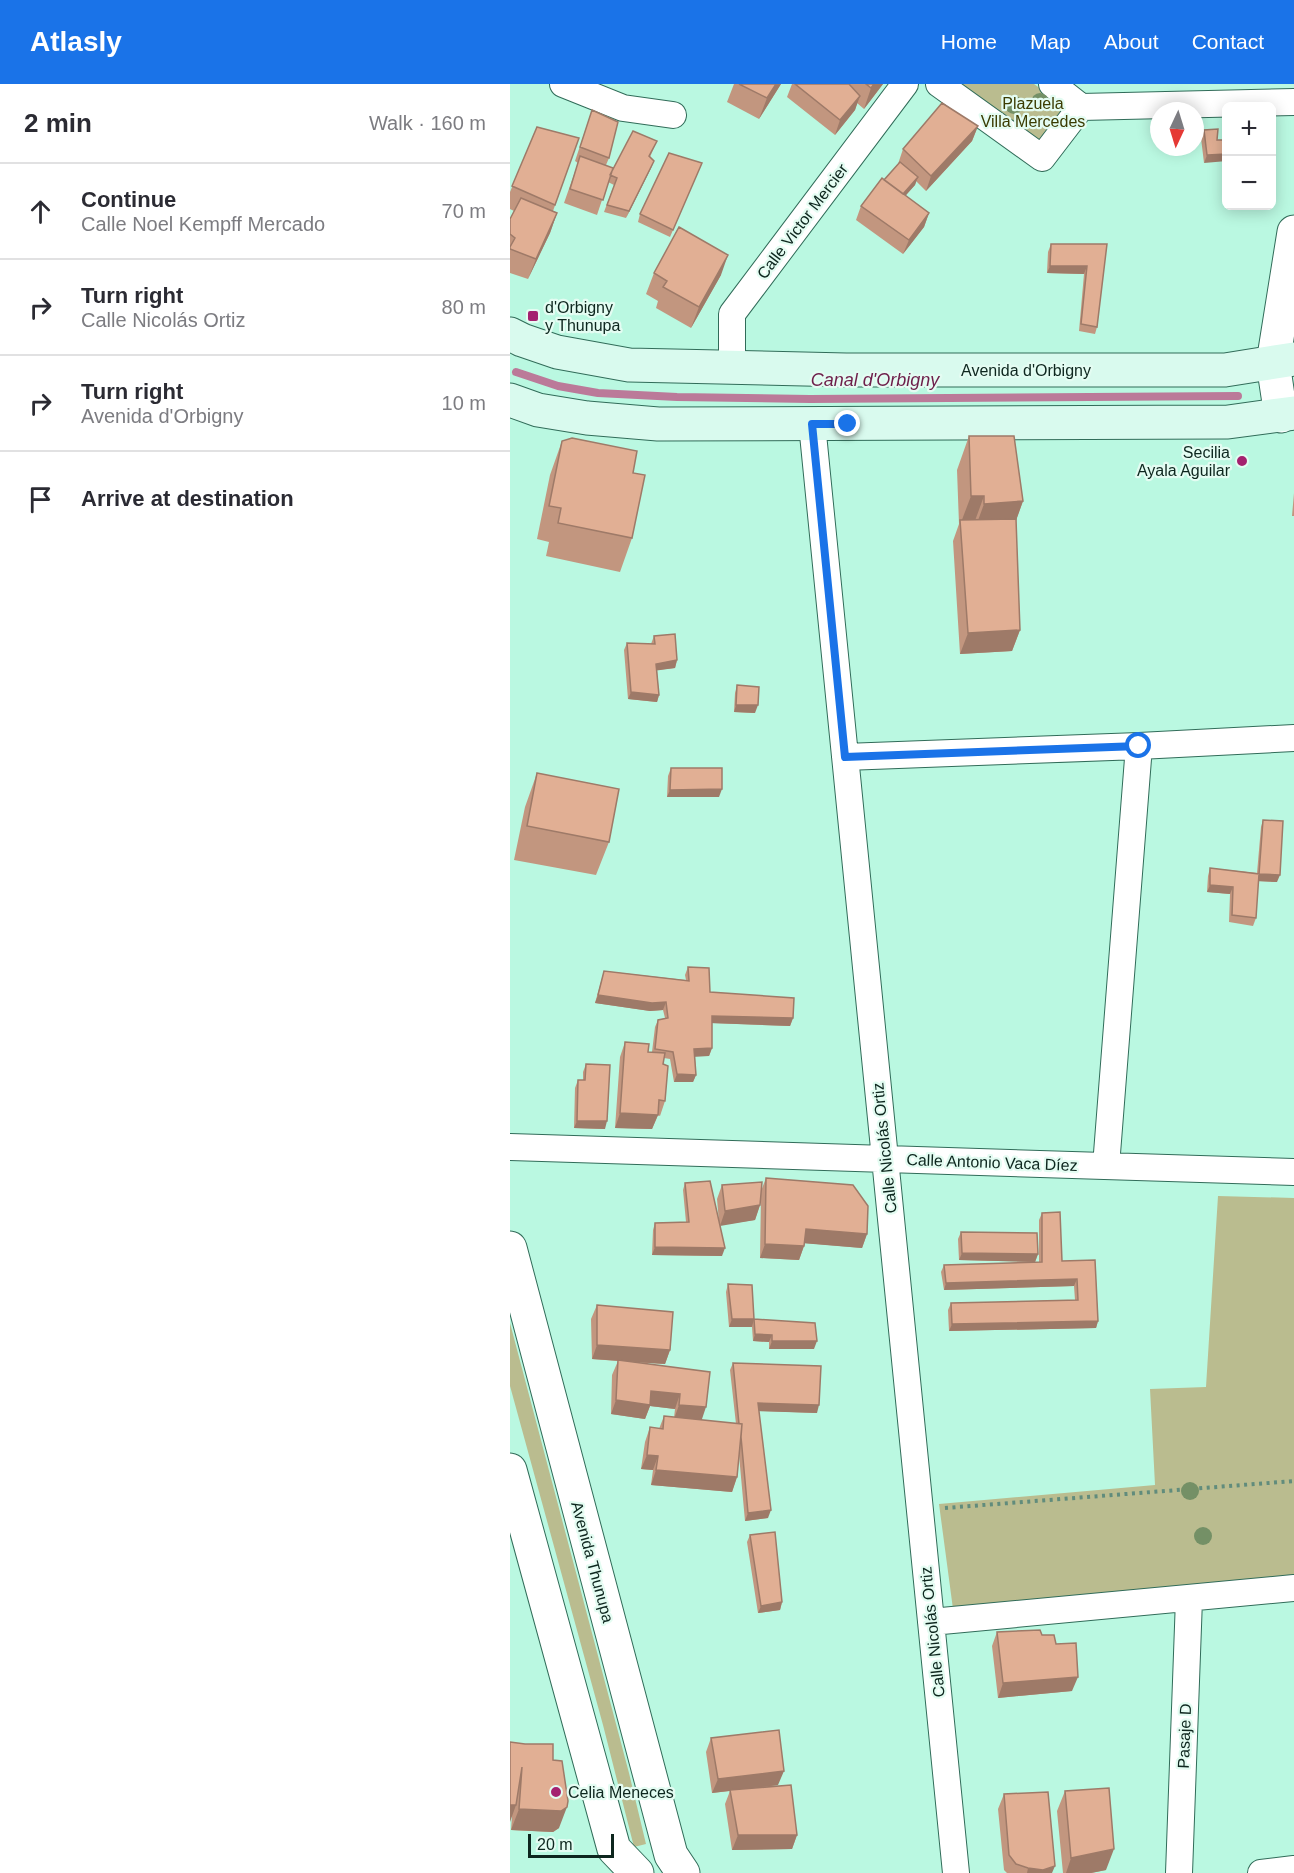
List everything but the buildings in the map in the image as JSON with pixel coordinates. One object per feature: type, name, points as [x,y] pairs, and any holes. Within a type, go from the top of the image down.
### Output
[{"type":"main road","name":"Avenida d'Orbigny","points":[[510,334],[557,352],[628,365],[846,370],[1225,370],[1284,361]]},
{"type":"main road","points":[[510,400],[538,410],[587,418],[646,423],[1228,422],[1287,414]]},
{"type":"street","points":[[563,84],[623,108],[673,115]]},
{"type":"street","name":"Calle Victor Mercier","points":[[732,368],[732,314],[905,84]]},
{"type":"street","points":[[939,84],[1042,158],[1082,107]]},
{"type":"street","points":[[1052,84],[1082,107],[1294,102]]},
{"type":"street","points":[[1287,414],[1284,361],[1294,232]]},
{"type":"street","name":"Calle Nicolás Ortiz","points":[[812,424],[956,1873]]},
{"type":"street","points":[[845,757],[1294,738]]},
{"type":"street","points":[[1106,1166],[1139,746]]},
{"type":"street","name":"Calle Antonio Vaca Díez","points":[[510,1147],[1294,1172]]},
{"type":"street","name":"Avenida Thunupa","points":[[510,1248],[671,1855],[683,1873]]},
{"type":"street","points":[[510,1470],[614,1849],[637,1873]]},
{"type":"street","points":[[932,1622],[1294,1588]]},
{"type":"street","name":"Pasaje D","points":[[1179,1873],[1189,1599]]},
{"type":"street","points":[[1261,1873],[1294,1869]]},
{"type":"path","points":[[920,1510],[1294,1481]]},
{"type":"green space","name":"Plazuela Villa Mercedes","points":[[956,84],[1034,84],[1059,102],[1065,110],[1039,143]]},
{"type":"green space","points":[[1218,1196],[1294,1198],[1294,1575],[953,1609],[939,1504],[1155,1485],[1150,1389],[1206,1387]]},
{"type":"green space","points":[[510,1323],[646,1844],[634,1847],[510,1386]]},
{"type":"waterway","name":"Canal d'Orbigny","points":[[516,372],[558,386],[598,393],[677,397],[810,399],[1238,396]]},
{"type":"place","name":"d'Orbigny y Thunupa","points":[[533,316]]},
{"type":"place","name":"Secilia Ayala Aguilar","points":[[1242,461]]},
{"type":"place","name":"Celia Meneces","points":[[556,1792]]},
{"type":"route","points":[[848,424],[812,424],[845,757],[1139,746]]}]
